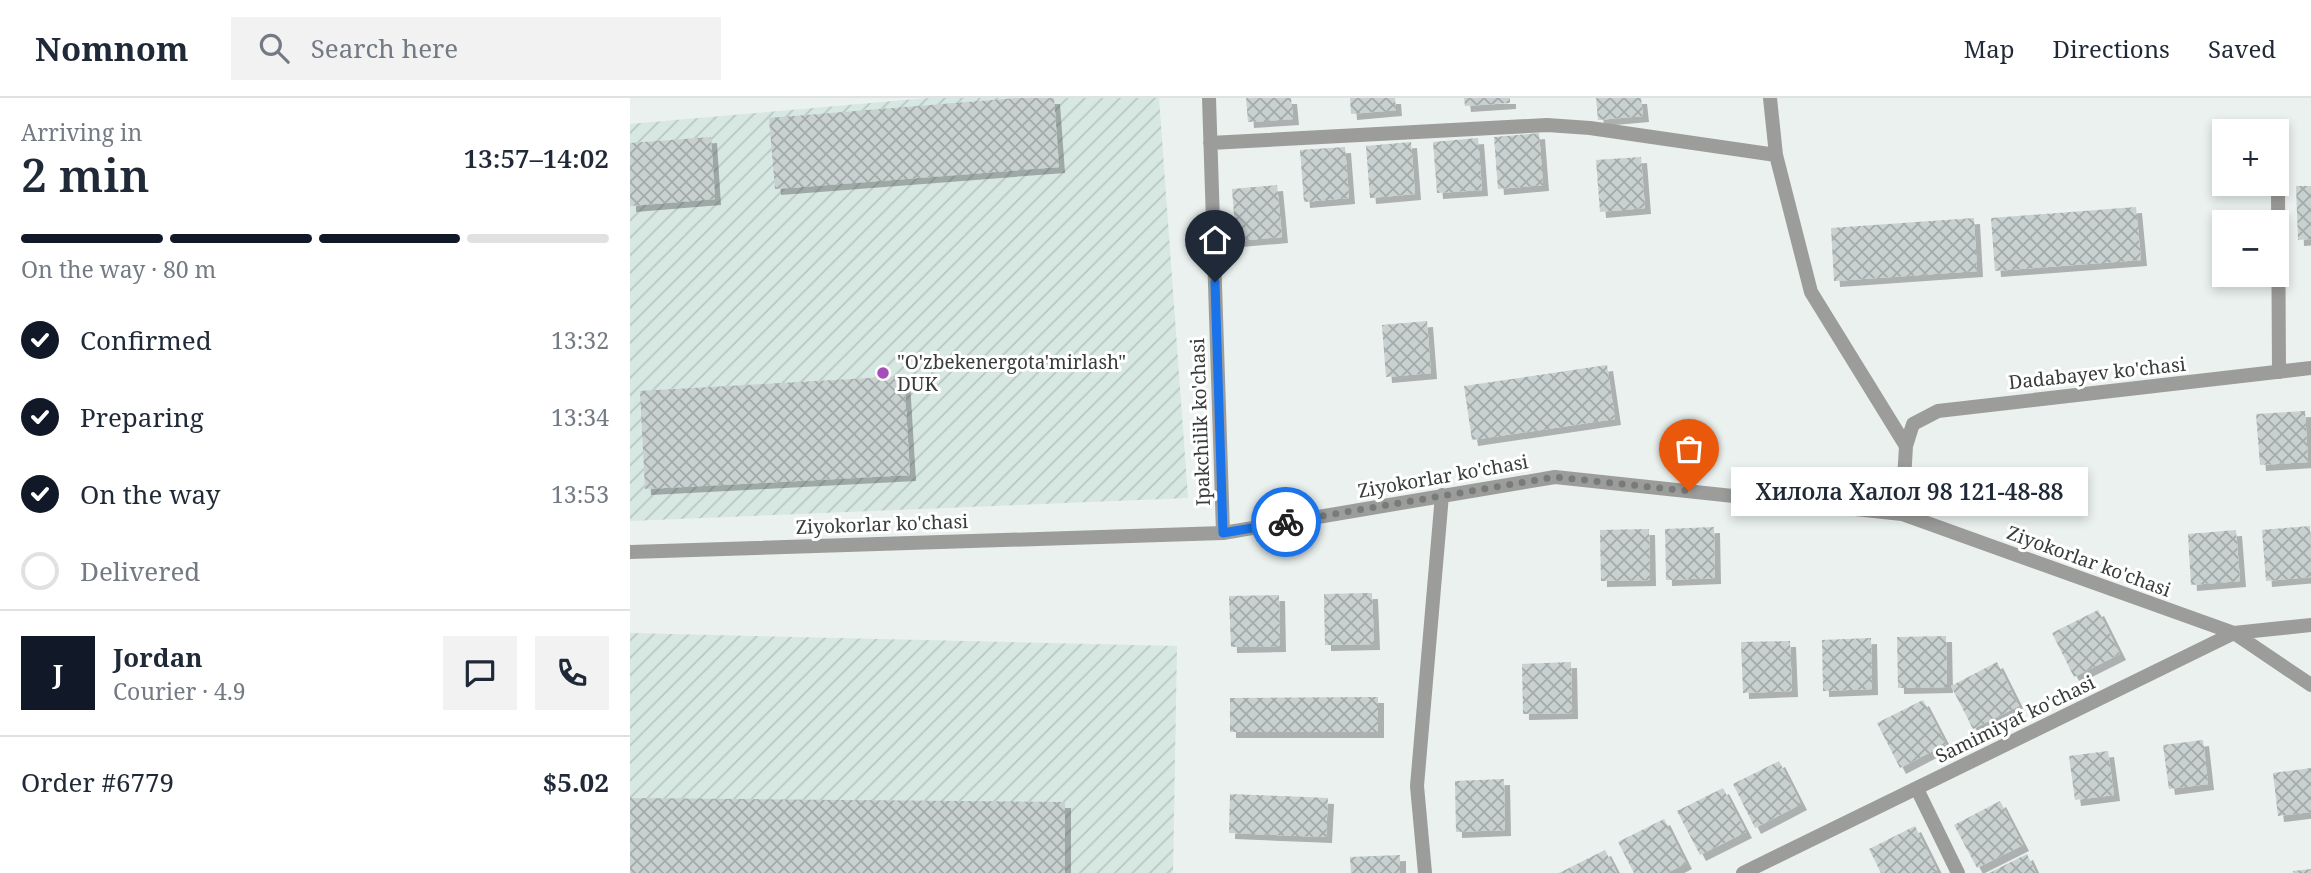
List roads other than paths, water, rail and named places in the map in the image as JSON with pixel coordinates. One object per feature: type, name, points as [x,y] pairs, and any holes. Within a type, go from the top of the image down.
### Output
[{"type":"street","name":"Ipakchilik ko'chasi","points":[[1209,98],[1223,533]]},
{"type":"street","points":[[1770,98],[1776,155],[1811,292],[1906,446],[1902,514]]},
{"type":"street","points":[[1210,143],[1547,125],[1590,128],[1776,155]]},
{"type":"street","points":[[2278,196],[2279,372]]},
{"type":"street","name":"Dadabayev ko'chasi","points":[[1906,446],[1913,424],[1938,411],[2311,368]]},
{"type":"street","name":"Ziyokorlar ko'chasi","points":[[630,552],[1223,533],[1555,477],[1902,514],[2234,633],[2311,684]]},
{"type":"street","points":[[1425,873],[1417,786],[1442,495]]},
{"type":"street","name":"Samimiyat ko'chasi","points":[[1744,873],[2234,633],[2311,625]]},
{"type":"street","points":[[1917,789],[1958,873]]},
{"type":"place","name":"\"O'zbekenergota'mirlash\" DUK","points":[[883,373]]},
{"type":"place","name":"Хилола Халол 98 121-48-88","points":[[1689,491]]}]
